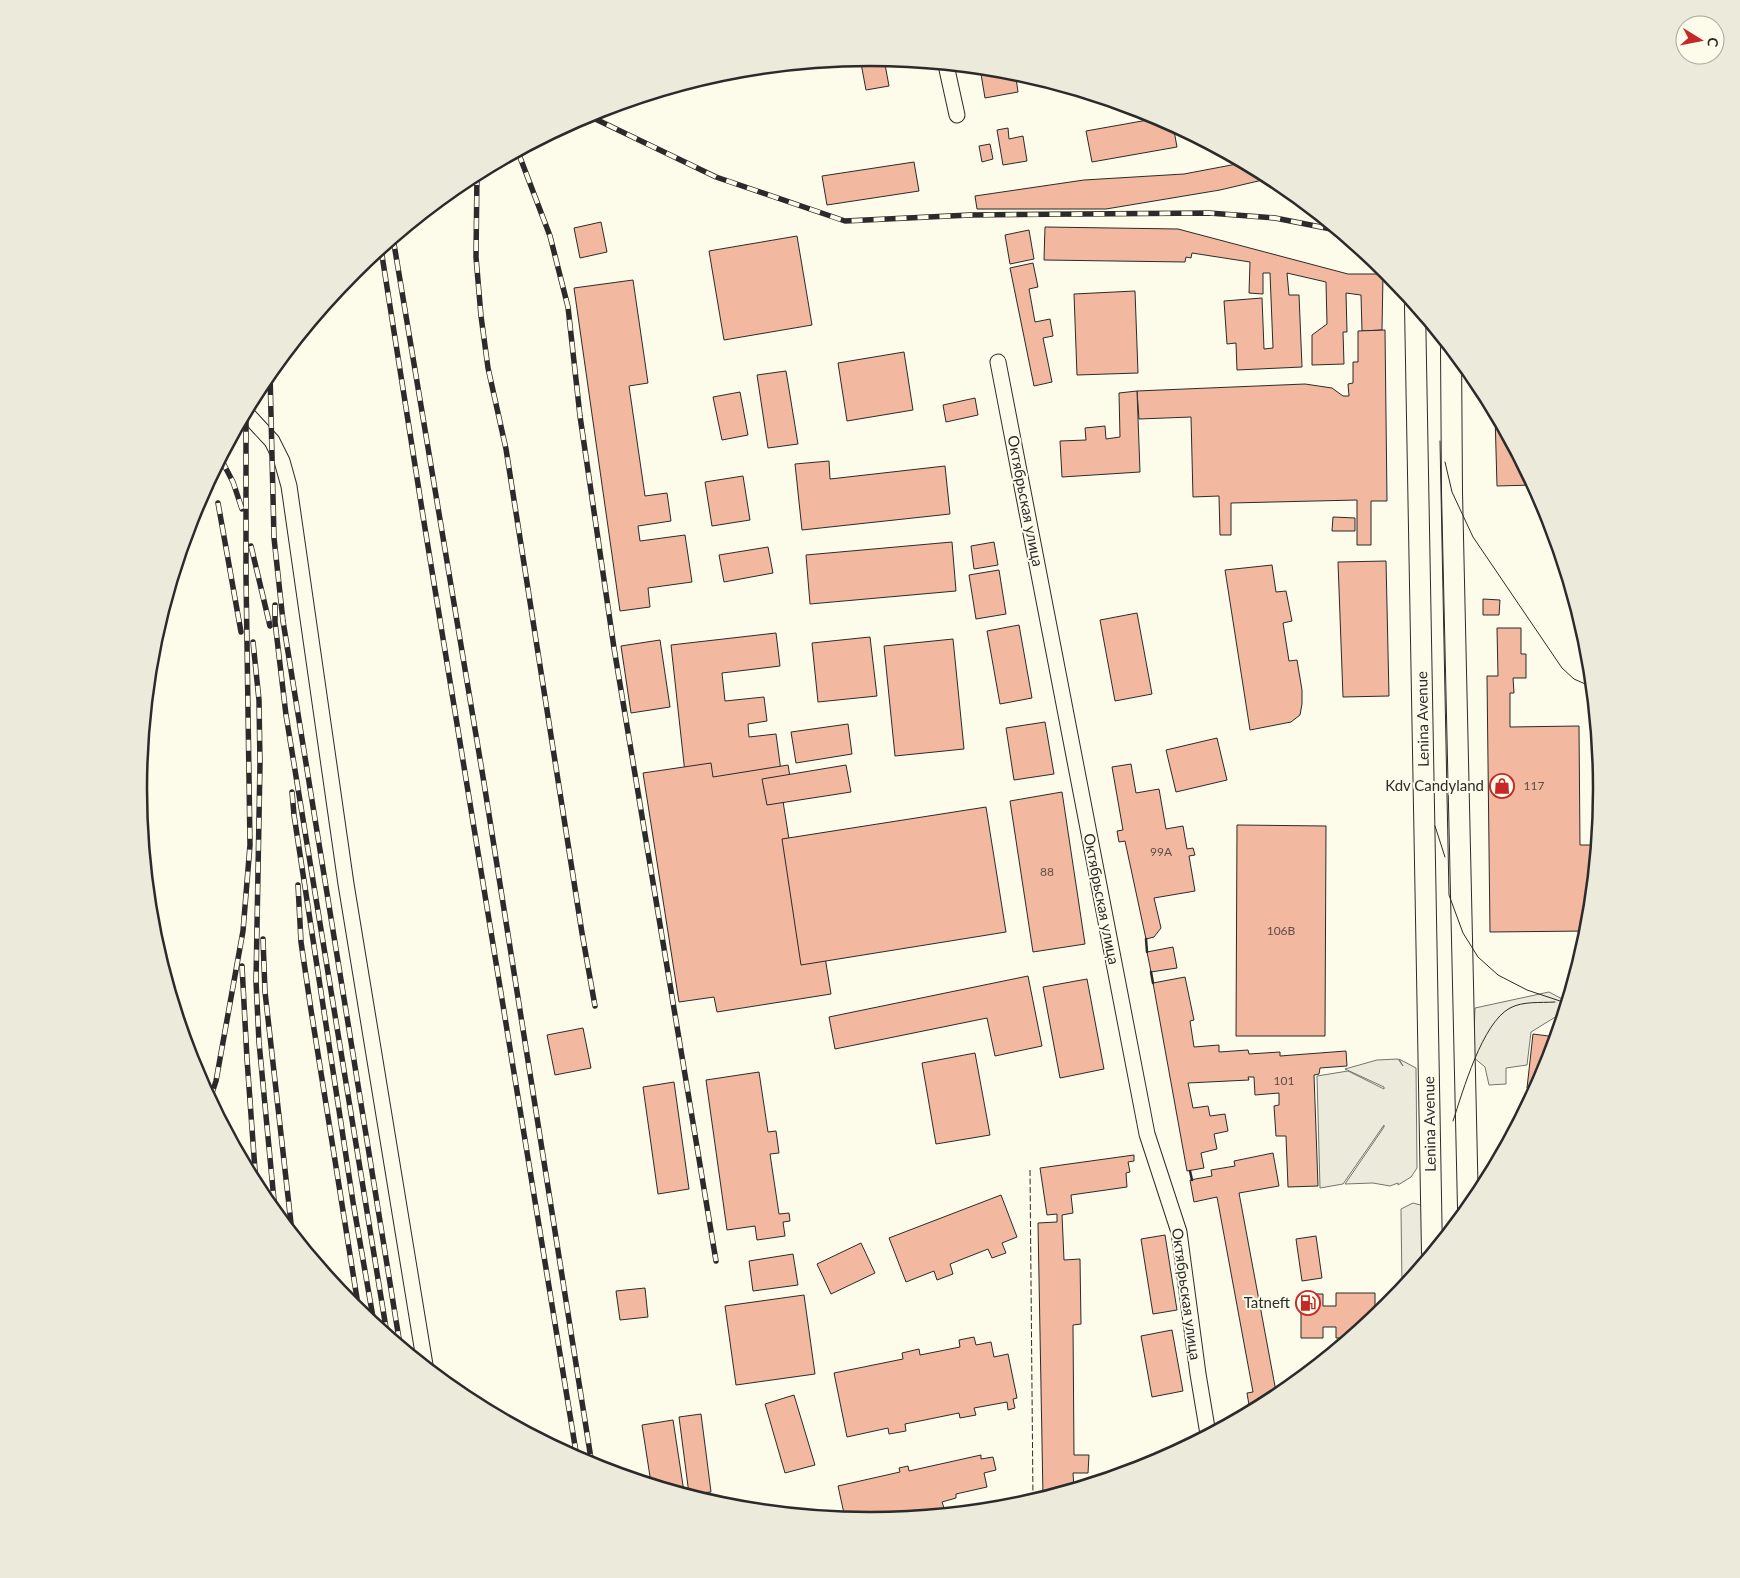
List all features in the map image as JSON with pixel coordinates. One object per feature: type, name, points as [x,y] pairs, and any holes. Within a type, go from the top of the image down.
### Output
[{"type":"main road","name":"Lenina Avenue","points":[[1415,315],[1432,1243]]},
{"type":"main road","points":[[1451,360],[1452,492],[1468,1195]]},
{"type":"street","points":[[947,71],[957,116]]},
{"type":"street","name":"Октябрьская улица","points":[[998,362],[1147,1134],[1179,1232],[1207,1428]]},
{"type":"street","points":[[250,418],[272,442],[282,461],[289,486],[346,884],[423,1356]]},
{"type":"shaded area","points":[[1549,992],[1561,998],[1555,1017],[1531,1032],[1527,1065],[1506,1068],[1506,1084],[1489,1085],[1485,1067],[1473,1057],[1475,1008]]},
{"type":"shaded area","points":[[1398,1059],[1403,1066],[1399,1059],[1416,1068],[1417,1168],[1411,1177],[1398,1185],[1398,1183],[1390,1186],[1373,1183],[1345,1184],[1384,1125],[1343,1184],[1320,1188],[1317,1076],[1348,1071],[1384,1089],[1384,1087],[1345,1069],[1377,1060]]},
{"type":"shaded area","points":[[1413,1203],[1424,1206],[1425,1251],[1402,1278],[1401,1209]]},
{"type":"building","points":[[862,66],[885,67],[889,86],[866,90]]},
{"type":"building","points":[[981,75],[1016,81],[1018,92],[985,98]]},
{"type":"building","points":[[1145,120],[1175,134],[1177,147],[1092,162],[1086,131]]},
{"type":"building","points":[[1008,128],[1009,139],[1023,136],[1027,161],[1003,165],[997,130]]},
{"type":"building","points":[[990,144],[993,159],[982,162],[979,146]]},
{"type":"building","points":[[914,162],[919,191],[827,205],[822,176]]},
{"type":"building","points":[[1234,165],[1260,181],[1220,190],[1106,209],[977,209],[975,196],[1084,180],[1184,174]]},
{"type":"building","points":[[601,222],[607,252],[580,258],[574,228]]},
{"type":"building","points":[[1045,227],[1178,229],[1348,274],[1377,274],[1383,280],[1382,330],[1362,331],[1361,295],[1346,293],[1347,332],[1343,332],[1344,364],[1312,365],[1312,335],[1327,324],[1326,282],[1287,273],[1289,295],[1299,295],[1302,367],[1237,370],[1236,343],[1227,344],[1224,301],[1262,298],[1264,349],[1273,348],[1270,273],[1263,273],[1263,294],[1249,293],[1250,262],[1192,253],[1191,258],[1186,257],[1185,262],[1044,260]]},
{"type":"building","points":[[1029,230],[1034,259],[1010,264],[1005,235]]},
{"type":"building","points":[[797,236],[812,325],[724,340],[709,251]]},
{"type":"building","points":[[1033,263],[1038,287],[1029,289],[1035,322],[1050,319],[1053,336],[1043,338],[1052,382],[1034,386],[1010,268]]},
{"type":"building","points":[[633,280],[648,383],[629,386],[645,496],[667,493],[671,521],[638,526],[640,541],[685,535],[692,582],[648,588],[650,607],[620,611],[574,288]]},
{"type":"building","points":[[1135,291],[1138,373],[1077,375],[1074,294]]},
{"type":"building","points":[[1385,330],[1387,501],[1371,501],[1371,545],[1357,545],[1357,500],[1231,503],[1231,535],[1220,535],[1219,496],[1193,497],[1191,417],[1139,419],[1137,391],[1305,384],[1332,388],[1343,396],[1349,396],[1348,384],[1353,383],[1353,362],[1358,362],[1358,331]]},
{"type":"building","points":[[904,352],[913,410],[847,421],[838,363]]},
{"type":"building","points":[[786,371],[798,444],[768,448],[757,375]]},
{"type":"building","points":[[1137,391],[1140,472],[1062,477],[1060,441],[1086,440],[1085,428],[1105,426],[1106,439],[1120,437],[1119,393]]},
{"type":"building","points":[[740,392],[748,435],[722,440],[713,397]]},
{"type":"building","points":[[975,398],[978,415],[946,422],[943,405]]},
{"type":"building","points":[[1495,427],[1526,485],[1497,486]]},
{"type":"building","points":[[829,461],[830,479],[945,466],[950,514],[802,530],[795,464]]},
{"type":"building","points":[[743,476],[750,520],[712,526],[705,482]]},
{"type":"building","points":[[1333,517],[1355,518],[1355,531],[1332,531]]},
{"type":"building","points":[[952,542],[956,591],[810,604],[806,555]]},
{"type":"building","points":[[994,542],[998,565],[974,569],[971,546]]},
{"type":"building","points":[[768,547],[773,573],[724,582],[719,555]]},
{"type":"building","points":[[1386,561],[1389,696],[1343,697],[1338,562]]},
{"type":"building","points":[[1272,565],[1276,592],[1286,591],[1292,621],[1283,623],[1289,661],[1297,660],[1302,690],[1302,704],[1300,715],[1291,722],[1250,730],[1225,570]]},
{"type":"building","points":[[999,570],[1006,614],[976,619],[969,575]]},
{"type":"building","points":[[1483,599],[1500,600],[1499,615],[1483,615]]},
{"type":"building","points":[[1137,613],[1152,694],[1115,701],[1100,620]]},
{"type":"building","points":[[1019,625],[1032,698],[1000,704],[987,631]]},
{"type":"building","points":[[1497,628],[1521,628],[1521,654],[1526,654],[1526,678],[1513,678],[1514,693],[1510,693],[1510,727],[1579,726],[1580,845],[1590,845],[1587,883],[1579,931],[1490,932],[1487,676],[1498,676]]},
{"type":"building","points":[[776,633],[780,666],[722,673],[725,701],[764,697],[767,721],[748,724],[749,737],[776,734],[781,771],[686,782],[671,645]]},
{"type":"building","points":[[870,637],[877,696],[818,702],[812,643]]},
{"type":"building","points":[[953,639],[964,749],[895,756],[884,646]]},
{"type":"building","points":[[660,640],[670,707],[631,713],[621,646]]},
{"type":"building","points":[[1045,722],[1054,774],[1014,780],[1006,728]]},
{"type":"building","points":[[848,724],[852,754],[796,763],[791,732]]},
{"type":"building","points":[[1217,738],[1227,780],[1176,792],[1166,750]]},
{"type":"building","points":[[711,763],[713,777],[788,765],[793,794],[782,795],[808,959],[825,957],[831,994],[717,1012],[714,997],[679,1002],[643,773]]},
{"type":"building","points":[[1131,764],[1136,793],[1159,789],[1166,829],[1183,826],[1187,849],[1193,848],[1195,855],[1189,856],[1195,891],[1154,898],[1161,928],[1154,937],[1146,939],[1125,841],[1119,842],[1117,831],[1123,830],[1112,767]]},
{"type":"building","points":[[846,765],[851,792],[767,805],[762,779]]},
{"type":"building","points":[[1062,792],[1085,944],[1033,952],[1010,801]]},
{"type":"building","points":[[986,807],[1006,932],[801,965],[782,839]]},
{"type":"building","points":[[1237,825],[1326,826],[1325,1036],[1236,1036]]},
{"type":"building","points":[[1173,947],[1177,968],[1151,972],[1147,952]]},
{"type":"building","points":[[1028,976],[1042,1046],[995,1056],[987,1018],[835,1049],[829,1017]]},
{"type":"building","points":[[1185,977],[1194,1020],[1190,1021],[1194,1047],[1219,1045],[1219,1052],[1248,1050],[1249,1054],[1280,1052],[1280,1056],[1346,1051],[1347,1066],[1320,1068],[1319,1074],[1314,1075],[1318,1186],[1288,1187],[1286,1136],[1276,1136],[1274,1106],[1279,1105],[1279,1093],[1255,1095],[1254,1077],[1248,1077],[1249,1080],[1188,1083],[1193,1108],[1208,1106],[1210,1116],[1225,1114],[1228,1131],[1214,1134],[1217,1149],[1201,1153],[1204,1168],[1187,1171],[1153,983]]},
{"type":"building","points":[[1087,979],[1104,1069],[1060,1078],[1043,987]]},
{"type":"building","points":[[583,1028],[591,1068],[555,1075],[547,1035]]},
{"type":"building","points":[[1533,1034],[1549,1036],[1538,1066],[1527,1088]]},
{"type":"building","points":[[975,1053],[990,1135],[936,1144],[922,1063]]},
{"type":"building","points":[[759,1072],[768,1132],[776,1131],[779,1153],[770,1154],[779,1214],[789,1213],[790,1221],[783,1222],[785,1236],[757,1240],[755,1226],[727,1230],[706,1080]]},
{"type":"building","points":[[674,1082],[689,1189],[658,1194],[643,1087]]},
{"type":"building","points":[[1273,1153],[1279,1186],[1239,1193],[1275,1388],[1249,1404],[1247,1393],[1253,1392],[1217,1197],[1194,1202],[1190,1180],[1212,1176],[1211,1170],[1235,1166],[1234,1161]]},
{"type":"building","points":[[1134,1155],[1134,1161],[1128,1162],[1130,1172],[1126,1173],[1127,1187],[1071,1195],[1073,1213],[1062,1215],[1064,1260],[1080,1259],[1081,1324],[1073,1325],[1074,1455],[1089,1455],[1088,1473],[1073,1473],[1074,1482],[1043,1490],[1038,1223],[1057,1222],[1057,1214],[1047,1215],[1040,1168]]},
{"type":"building","points":[[1001,1195],[1017,1237],[1002,1243],[1006,1253],[992,1258],[988,1249],[950,1264],[953,1274],[937,1280],[934,1271],[906,1282],[889,1238]]},
{"type":"building","points":[[1165,1235],[1177,1310],[1153,1314],[1141,1239]]},
{"type":"building","points":[[1316,1236],[1322,1278],[1302,1281],[1296,1239]]},
{"type":"building","points":[[861,1243],[875,1273],[831,1294],[817,1264]]},
{"type":"building","points":[[793,1254],[798,1285],[753,1291],[749,1261]]},
{"type":"building","points":[[645,1288],[648,1317],[620,1320],[616,1291]]},
{"type":"building","points":[[1336,1293],[1375,1293],[1375,1306],[1340,1338],[1336,1338],[1336,1327],[1323,1327],[1323,1338],[1301,1338],[1301,1294],[1323,1294],[1323,1306],[1336,1306]]},
{"type":"building","points":[[804,1295],[815,1374],[736,1385],[725,1306]]},
{"type":"building","points":[[1172,1330],[1183,1391],[1152,1397],[1141,1336]]},
{"type":"building","points":[[974,1337],[976,1345],[991,1342],[994,1357],[1008,1354],[1017,1398],[1013,1399],[1015,1408],[1008,1410],[1007,1402],[974,1408],[976,1415],[960,1418],[959,1413],[905,1424],[906,1431],[889,1434],[888,1428],[847,1437],[834,1373],[903,1359],[902,1353],[919,1349],[920,1355],[960,1347],[959,1340]]},
{"type":"building","points":[[794,1395],[815,1465],[785,1473],[765,1404]]},
{"type":"building","points":[[701,1414],[711,1492],[688,1488],[679,1417]]},
{"type":"building","points":[[673,1420],[683,1487],[650,1477],[642,1425]]},
{"type":"building","points":[[981,1455],[981,1459],[993,1457],[996,1470],[984,1473],[987,1487],[956,1494],[956,1498],[942,1502],[944,1508],[870,1512],[843,1511],[838,1486],[900,1472],[899,1468],[908,1466],[909,1471]]},
{"type":"tram line","points":[[1440,441],[1449,895],[1463,933],[1478,957],[1498,975],[1527,990],[1560,1001]]},
{"type":"tram line","points":[[1445,462],[1452,492],[1473,537],[1562,668],[1574,679],[1585,684]]},
{"type":"tram line","points":[[1435,826],[1445,857]]},
{"type":"tram line","points":[[1453,1121],[1482,1042],[1500,1016],[1510,1008],[1520,1004],[1555,1002]]},
{"type":"railway","points":[[597,120],[716,177],[845,221],[970,215],[1209,213],[1275,218],[1324,228]]},
{"type":"railway","points":[[520,157],[550,236],[568,307],[580,416],[614,648],[716,1261]]},
{"type":"railway","points":[[477,183],[476,257],[488,368],[506,449],[595,1006]]},
{"type":"railway","points":[[394,245],[484,783],[591,1456]]},
{"type":"railway","points":[[382,256],[576,1449]]},
{"type":"railway","points":[[270,385],[274,538],[283,621],[399,1337]]},
{"type":"railway","points":[[213,1090],[243,931],[250,845],[246,425]]},
{"type":"railway","points":[[224,465],[233,482],[242,509]]},
{"type":"railway","points":[[218,503],[241,632]]},
{"type":"railway","points":[[251,546],[270,626]]},
{"type":"railway","points":[[275,605],[275,622],[286,715],[386,1325]]},
{"type":"railway","points":[[253,642],[259,700],[260,763],[256,981],[259,1042],[274,1197]]},
{"type":"railway","points":[[292,792],[353,1202],[372,1312]]},
{"type":"railway","points":[[298,885],[301,942],[357,1298]]},
{"type":"railway","points":[[263,939],[265,992],[291,1220]]},
{"type":"railway","points":[[242,966],[255,1168]]},
{"type":"fence","points":[[1030,1170],[1033,1493]]},
{"type":"wall","points":[[1146,939],[1147,952]]},
{"type":"wall","points":[[1151,972],[1153,983]]},
{"type":"wall","points":[[1190,1171],[1192,1180]]},
{"type":"place","name":"Kdv Candyland","points":[[1502,786]]},
{"type":"place","name":"Tatneft","points":[[1308,1303]]}]
